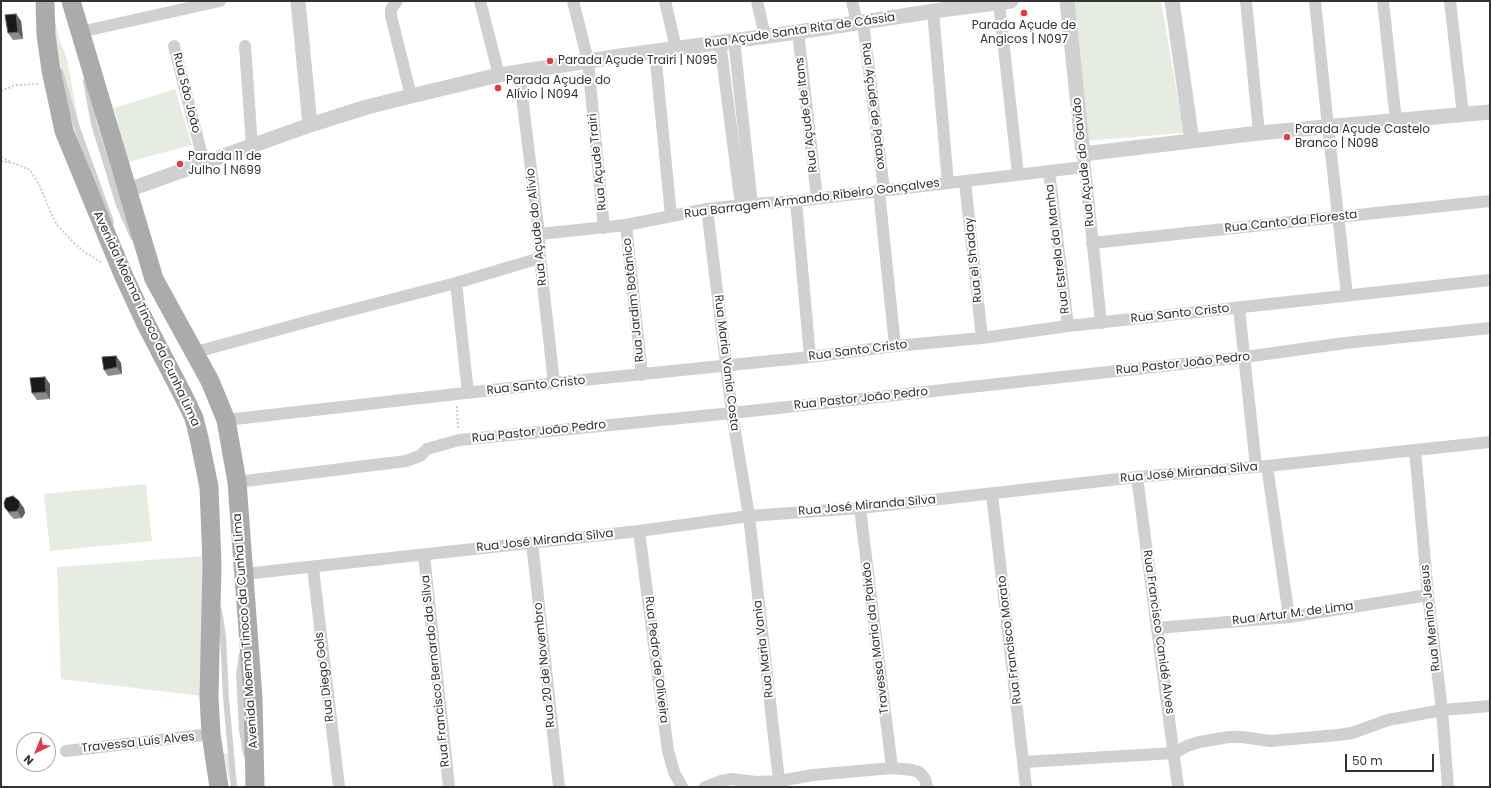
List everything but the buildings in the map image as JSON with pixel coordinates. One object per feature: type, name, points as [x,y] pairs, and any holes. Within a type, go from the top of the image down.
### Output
[{"type":"main road","name":"Avenida Moema Tinoco da Cunha Lima","points":[[71,1],[154,279],[196,352],[226,420],[237,482],[253,698],[255,787]]},
{"type":"main road","name":"Avenida Moema Tinoco da Cunha Lima","points":[[45,4],[46,35],[53,83],[64,131],[119,265],[194,418],[209,487],[212,565],[209,697],[211,734],[219,787]]},
{"type":"street","points":[[80,32],[220,1]]},
{"type":"street","points":[[298,1],[310,125]]},
{"type":"street","points":[[397,1],[391,9],[390,16],[411,96]]},
{"type":"street","points":[[480,1],[499,75]]},
{"type":"street","name":"Rua Açude Trairi","points":[[573,1],[588,61],[604,228]]},
{"type":"street","points":[[665,1],[676,48]]},
{"type":"street","points":[[757,1],[765,36]]},
{"type":"street","name":"Rua Açude de Pataxo","points":[[852,1],[860,23],[881,191],[895,346]]},
{"type":"street","name":"Rua Açude do Gavião","points":[[1067,1],[1101,323]]},
{"type":"street","points":[[1172,1],[1192,141]]},
{"type":"street","points":[[1246,1],[1259,133]]},
{"type":"street","points":[[1315,1],[1347,295]]},
{"type":"street","points":[[1383,1],[1396,121]]},
{"type":"street","points":[[1450,1],[1463,115]]},
{"type":"street","points":[[1005,2],[1018,174]]},
{"type":"street","name":"Rua Açude Santa Rita de Cássia","points":[[128,190],[310,125],[411,96],[499,75],[676,48],[860,23],[938,8],[1005,2]]},
{"type":"street","points":[[938,8],[948,183]]},
{"type":"street","name":"Rua Açude de Itans","points":[[798,32],[817,198]]},
{"type":"street","points":[[727,41],[746,204]]},
{"type":"street","name":"Rua São João","points":[[174,46],[204,163]]},
{"type":"street","points":[[245,46],[252,146]]},
{"type":"street","points":[[655,52],[671,216]]},
{"type":"street","name":"Rua Açude do Alivio","points":[[519,72],[539,234],[540,258],[554,383]]},
{"type":"street","points":[[1084,161],[1192,141],[1259,133],[1490,112]]},
{"type":"street","name":"Rua Barragem Armando Ribeiro Gonçalves","points":[[539,234],[626,225],[707,209],[746,204],[796,201],[965,182],[1018,174],[1049,172],[1084,161]]},
{"type":"street","name":"Rua Estrela da Manha","points":[[1049,172],[1068,326]]},
{"type":"street","name":"Rua el Shaday","points":[[965,182],[982,338]]},
{"type":"street","points":[[796,201],[810,357]]},
{"type":"street","name":"Rua Canto da Floresta","points":[[1092,243],[1490,201]]},
{"type":"street","name":"Rua Maria Vania Costa","points":[[707,209],[732,413],[749,516]]},
{"type":"street","name":"Rua Jardim Botânico","points":[[626,225],[642,375]]},
{"type":"street","points":[[196,352],[456,283],[540,258]]},
{"type":"street","name":"Rua Santo Cristo","points":[[226,420],[554,383],[810,357],[895,346],[982,338],[1068,326],[1490,280]]},
{"type":"street","points":[[456,283],[462,394]]},
{"type":"street","points":[[1239,308],[1262,467],[1289,617]]},
{"type":"street","name":"Rua Pastor João Pedro","points":[[237,482],[406,461],[420,456],[427,449],[459,440],[732,413],[1245,357],[1345,343],[1490,328]]},
{"type":"street","name":"Rua José Miranda Silva","points":[[244,574],[313,568],[639,531],[749,516],[860,508],[1137,477],[1262,467],[1490,442]]},
{"type":"street","name":"Rua Menino Jesus","points":[[1415,450],[1428,595],[1442,710],[1448,787]]},
{"type":"street","name":"Rua Francisco Canidé Alves","points":[[1137,477],[1178,787]]},
{"type":"street","name":"Rua Francisco Morato","points":[[992,494],[1026,787]]},
{"type":"street","name":"Travessa Maria da Paixão","points":[[860,508],[892,768]]},
{"type":"street","name":"Rua Maria Vania","points":[[749,516],[779,781]]},
{"type":"street","name":"Rua Pedro de Oliveira","points":[[639,531],[668,751],[674,772],[682,787]]},
{"type":"street","name":"Rua 20 de Novembro","points":[[532,543],[559,787]]},
{"type":"street","name":"Rua Francisco Bernardo da Silva","points":[[424,555],[448,787]]},
{"type":"street","name":"Rua Diego Gois","points":[[313,568],[339,787]]},
{"type":"street","name":"Rua Artur M. de Lima","points":[[1157,628],[1289,617],[1428,595]]},
{"type":"street","points":[[1024,762],[1174,753],[1187,746],[1214,738],[1242,737],[1270,741],[1352,733],[1388,720],[1442,710],[1490,706]]},
{"type":"street","name":"Travessa Luís Alves","points":[[66,751],[211,734]]},
{"type":"street","points":[[705,787],[732,779],[756,782],[813,781],[892,768],[919,772],[925,778],[927,787]]},
{"type":"lane","points":[[45,4],[55,52]]},
{"type":"lane","points":[[88,58],[86,84],[94,124],[119,205],[145,264],[154,279]]},
{"type":"lane","points":[[58,63],[77,128],[113,226]]},
{"type":"lane","points":[[116,239],[119,265]]},
{"type":"lane","points":[[212,565],[223,636],[226,698],[234,787]]},
{"type":"lane","points":[[246,758],[242,730],[239,675],[247,615]]},
{"type":"lane","points":[[248,765],[251,787]]},
{"type":"path","points":[[1,91],[16,85],[53,83]]},
{"type":"path","points":[[1,157],[28,169],[36,177],[52,218],[65,235],[86,253],[107,266],[119,265]]},
{"type":"path","points":[[1,161],[16,164]]},
{"type":"path","points":[[459,440],[462,394]]},
{"type":"shaded area","points":[[1069,1],[1161,1],[1184,133],[1084,141]]},
{"type":"shaded area","points":[[51,14],[53,14],[60,41],[67,59],[79,124],[61,66]]},
{"type":"shaded area","points":[[175,89],[192,145],[128,162],[114,108]]},
{"type":"shaded area","points":[[146,484],[152,541],[50,551],[44,494]]},
{"type":"shaded area","points":[[205,556],[201,696],[61,679],[57,567]]},
{"type":"shaded area","points":[[222,753],[229,754],[231,785]]},
{"type":"place","name":"Parada Açude de Angicos | N097","points":[[1024,13]]},
{"type":"place","name":"Parada Açude Trairí | N095","points":[[550,61]]},
{"type":"place","name":"Parada Açude do Alívio | N094","points":[[498,88]]},
{"type":"place","name":"Parada Açude Castelo Branco | N098","points":[[1287,137]]},
{"type":"place","name":"Parada 11 de Julho | N699","points":[[180,164]]}]
